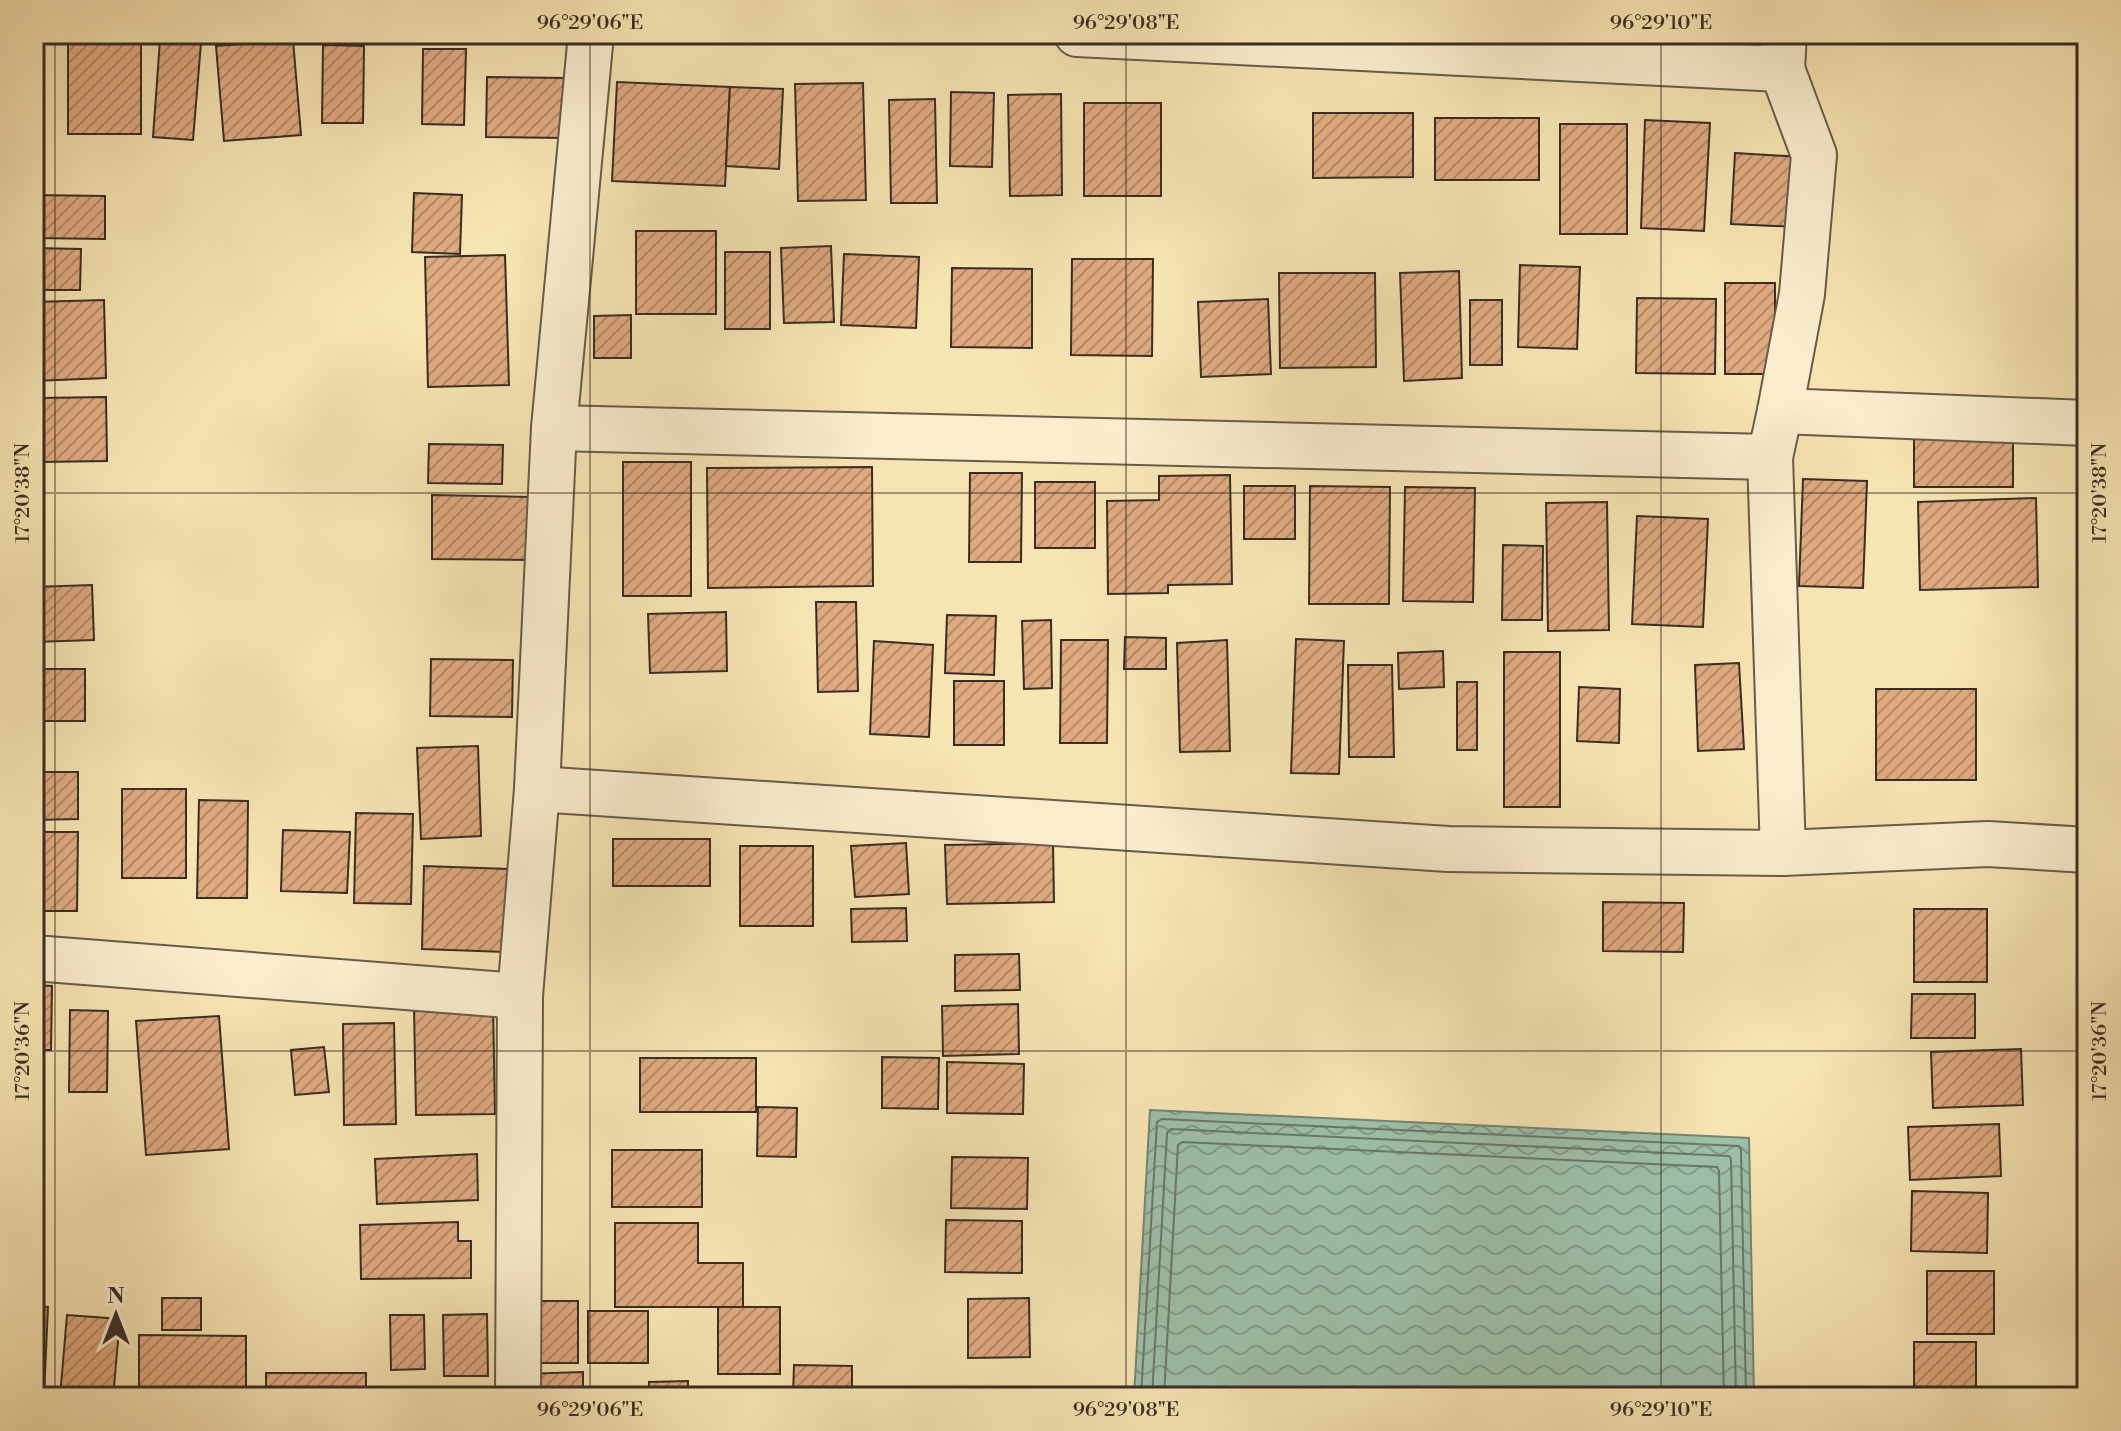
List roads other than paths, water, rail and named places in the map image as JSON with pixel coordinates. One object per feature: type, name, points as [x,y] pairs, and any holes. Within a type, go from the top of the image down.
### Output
[{"type":"street","points":[[518,1397],[520,996],[537,789],[554,428],[591,34]]},
{"type":"street","points":[[1077,34],[1783,51],[1814,155],[1802,294],[1770,457],[1783,853]]},
{"type":"street","points":[[1780,411],[2087,423]]},
{"type":"street","points":[[554,428],[1770,457]]},
{"type":"street","points":[[537,789],[1448,849],[1783,853],[1988,844],[2087,850]]},
{"type":"street","points":[[34,958],[520,996]]},
{"type":"water","points":[[1150,1110],[1749,1138],[1754,1397],[1134,1397]]}]
